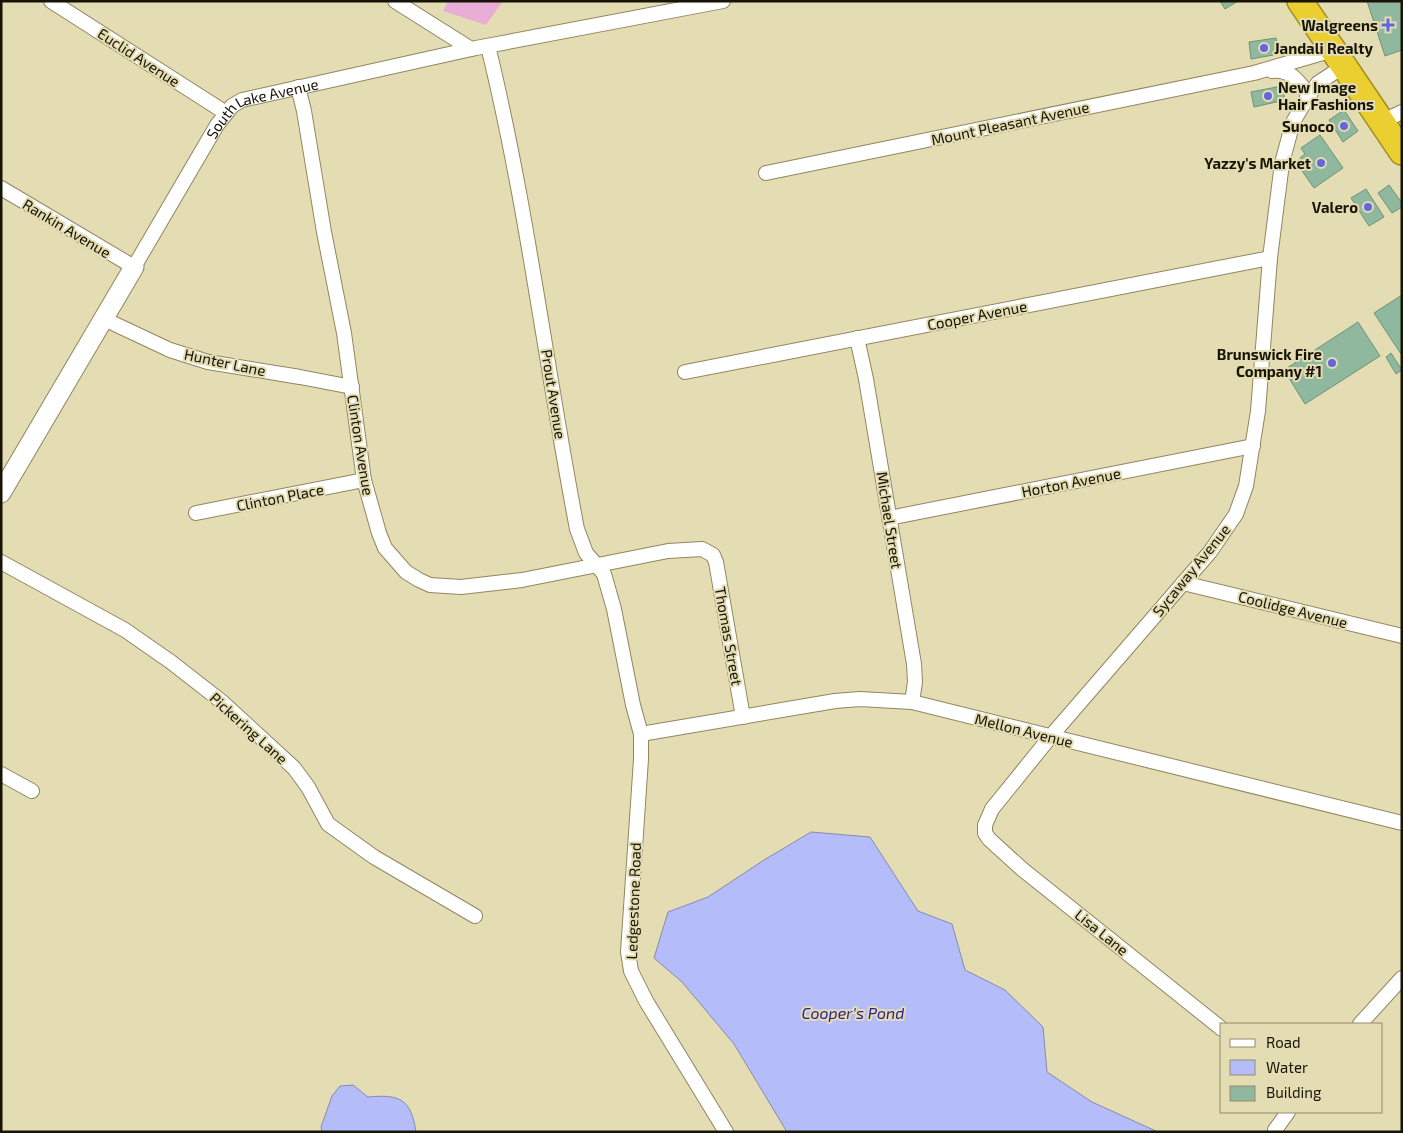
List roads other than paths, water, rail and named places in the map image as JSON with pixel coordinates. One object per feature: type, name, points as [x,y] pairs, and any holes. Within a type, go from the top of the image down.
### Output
[{"type":"highway","points":[[1300,1],[1357,86],[1392,117],[1402,152]]},
{"type":"street","name":"Euclid Avenue","points":[[51,1],[226,113]]},
{"type":"street","points":[[395,1],[471,49]]},
{"type":"street","name":"South Lake Avenue","points":[[1,493],[217,126],[232,106],[242,100],[298,86],[471,49],[682,5],[723,1]]},
{"type":"street","name":"Prout Avenue","points":[[488,46],[503,108],[520,197],[577,529],[586,553],[604,574],[614,609],[633,705],[641,734]]},
{"type":"street","name":"Mount Pleasant Avenue","points":[[766,172],[1254,73],[1339,58]]},
{"type":"street","name":"Sycaway Avenue","points":[[985,833],[985,825],[992,809],[1051,736],[1210,552],[1236,514],[1246,486],[1258,411],[1270,258],[1282,163],[1293,122],[1309,95],[1339,58]]},
{"type":"street","name":"Mount Pleasant Avenue","points":[[1254,73],[1281,70],[1294,76],[1309,95]]},
{"type":"street","name":"Clinton Avenue","points":[[298,86],[344,333],[364,480],[385,548],[406,572],[430,585],[461,587],[522,580],[668,551],[702,549],[713,555]]},
{"type":"street","name":"Rankin Avenue","points":[[1,188],[134,267]]},
{"type":"street","name":"Cooper Avenue","points":[[685,372],[1270,258]]},
{"type":"street","name":"Hunter Lane","points":[[104,319],[170,350],[208,362],[352,387]]},
{"type":"street","name":"Michael Street","points":[[857,338],[866,379],[914,664],[915,682],[912,702]]},
{"type":"street","name":"Horton Avenue","points":[[889,518],[1253,446]]},
{"type":"street","name":"Clinton Place","points":[[196,513],[364,480]]},
{"type":"street","name":"Thomas Street","points":[[713,555],[716,562],[743,717]]},
{"type":"street","name":"Pickering Lane","points":[[1,562],[125,630],[171,662],[221,701],[294,768],[308,787],[328,824],[374,857],[475,916]]},
{"type":"street","name":"Coolidge Avenue","points":[[1183,583],[1402,636]]},
{"type":"street","name":"Mellon Avenue","points":[[641,734],[835,701],[860,699],[912,702],[1402,823]]},
{"type":"street","name":"Ledgestone Road","points":[[641,734],[628,952],[631,971],[646,1001],[726,1132]]},
{"type":"street","points":[[1,774],[32,791]]},
{"type":"street","name":"Lisa Lane","points":[[985,833],[989,839],[1022,869],[1220,1027]]},
{"type":"street","points":[[1361,1023],[1402,978]]},
{"type":"street","points":[[1275,1130],[1287,1113]]},
{"type":"water","name":"Cooper's Pond","points":[[811,832],[870,837],[918,911],[952,924],[965,970],[1005,990],[1043,1027],[1047,1072],[1092,1102],[1158,1132],[787,1132],[734,1044],[682,982],[654,958],[668,912],[708,897]]},
{"type":"water","points":[[353,1085],[368,1097],[388,1097],[402,1101],[411,1112],[416,1132],[322,1132],[321,1127],[332,1096],[340,1086]]},
{"type":"place","name":"Walgreens","points":[[1388,25]]},
{"type":"place","name":"Jandali Realty","points":[[1264,48]]},
{"type":"place","name":"New Image Hair Fashions","points":[[1268,96]]},
{"type":"place","name":"Sunoco","points":[[1344,126]]},
{"type":"place","name":"Yazzy's Market","points":[[1321,163]]},
{"type":"place","name":"Valero","points":[[1368,207]]},
{"type":"place","name":"Brunswick Fire Company #1","points":[[1332,363]]}]
